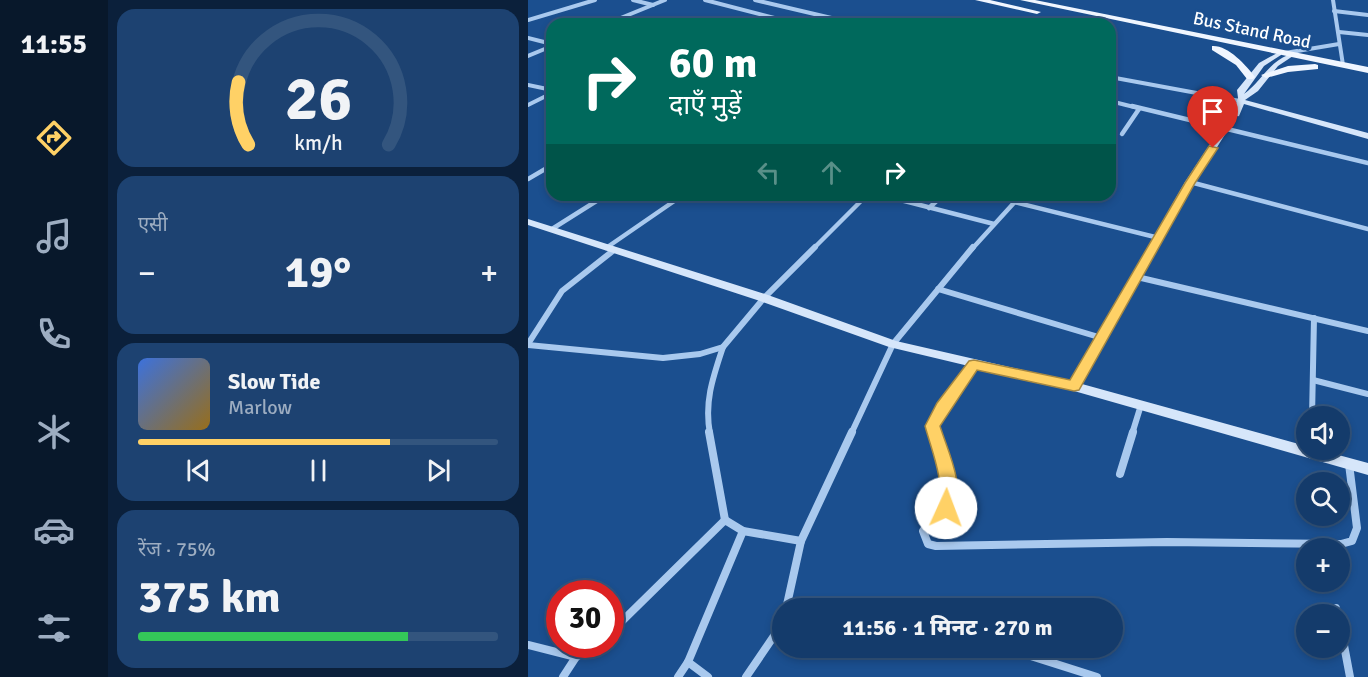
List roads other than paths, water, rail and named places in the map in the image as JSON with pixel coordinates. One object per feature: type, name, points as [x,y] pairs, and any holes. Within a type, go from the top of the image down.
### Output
[{"type":"main road","points":[[980,0],[1067,18]]},
{"type":"main road","name":"Bus Stand Road","points":[[1024,0],[1104,18]]},
{"type":"main road","name":"Bus Stand Road","points":[[1116,21],[1368,78]]},
{"type":"main road","name":"Bus Stand Road","points":[[1116,28],[1266,58],[1290,56],[1368,70]]},
{"type":"main road","points":[[1215,48],[1239,63],[1250,77]]},
{"type":"main road","points":[[1266,75],[1288,69],[1315,67]]},
{"type":"street","points":[[528,20],[595,0]]},
{"type":"street","points":[[633,0],[653,5]]},
{"type":"street","points":[[621,18],[664,0]]},
{"type":"street","points":[[705,0],[772,18]]},
{"type":"street","points":[[755,0],[831,18]]},
{"type":"street","points":[[1333,0],[1343,65]]},
{"type":"street","points":[[1334,11],[1368,15]]},
{"type":"street","points":[[805,18],[813,14]]},
{"type":"street","points":[[1339,32],[1368,35]]},
{"type":"street","points":[[528,38],[546,43]]},
{"type":"street","points":[[1241,100],[1252,94],[1278,57],[1340,46]]},
{"type":"street","points":[[1290,56],[1340,46]]},
{"type":"street","points":[[528,56],[546,48]]},
{"type":"street","points":[[1236,114],[1241,100],[1240,92],[1266,58]]},
{"type":"street","points":[[1116,78],[1241,100],[1368,136]]},
{"type":"street","points":[[528,85],[546,90]]},
{"type":"street","points":[[528,105],[546,94]]},
{"type":"street","points":[[1116,103],[1368,163]]},
{"type":"street","points":[[1122,134],[1139,109]]},
{"type":"street","points":[[1074,386],[1190,183],[1226,128]]},
{"type":"street","points":[[528,179],[546,168]]},
{"type":"street","points":[[1190,183],[1368,229]]},
{"type":"street","points":[[552,229],[596,201]]},
{"type":"street","points":[[675,201],[610,249],[562,291],[528,344],[663,358],[700,354],[723,347]]},
{"type":"street","points":[[801,541],[743,531],[725,520],[706,414],[709,388],[723,347],[764,298],[861,201]]},
{"type":"street","points":[[904,201],[994,224]]},
{"type":"street","points":[[930,208],[937,201]]},
{"type":"street","points":[[788,598],[801,541],[893,344],[1014,202],[1159,238]]},
{"type":"street","points":[[528,222],[764,298],[893,344],[1074,386],[1296,448]]},
{"type":"street","points":[[1137,277],[1368,331]]},
{"type":"street","points":[[939,289],[1102,338]]},
{"type":"street","points":[[1312,406],[1314,318]]},
{"type":"street","points":[[974,364],[942,407],[932,426],[946,471],[949,497],[946,508],[930,520],[922,531],[928,544],[936,546],[1167,542],[1341,544],[1352,541],[1357,528],[1349,464]]},
{"type":"street","points":[[1313,380],[1368,394]]},
{"type":"street","points":[[1120,474],[1141,405]]},
{"type":"street","points":[[1337,460],[1368,469]]},
{"type":"street","points":[[624,619],[725,520]]},
{"type":"street","points":[[678,677],[688,662],[743,531]]},
{"type":"street","points":[[746,677],[772,641]]},
{"type":"street","points":[[528,645],[546,650]]},
{"type":"street","points":[[563,677],[575,658]]},
{"type":"street","points":[[1037,658],[1097,677]]},
{"type":"street","points":[[1346,658],[1350,677]]},
{"type":"street","points":[[688,662],[708,677]]},
{"type":"tunnel","points":[[1227,125],[1236,114]]}]
